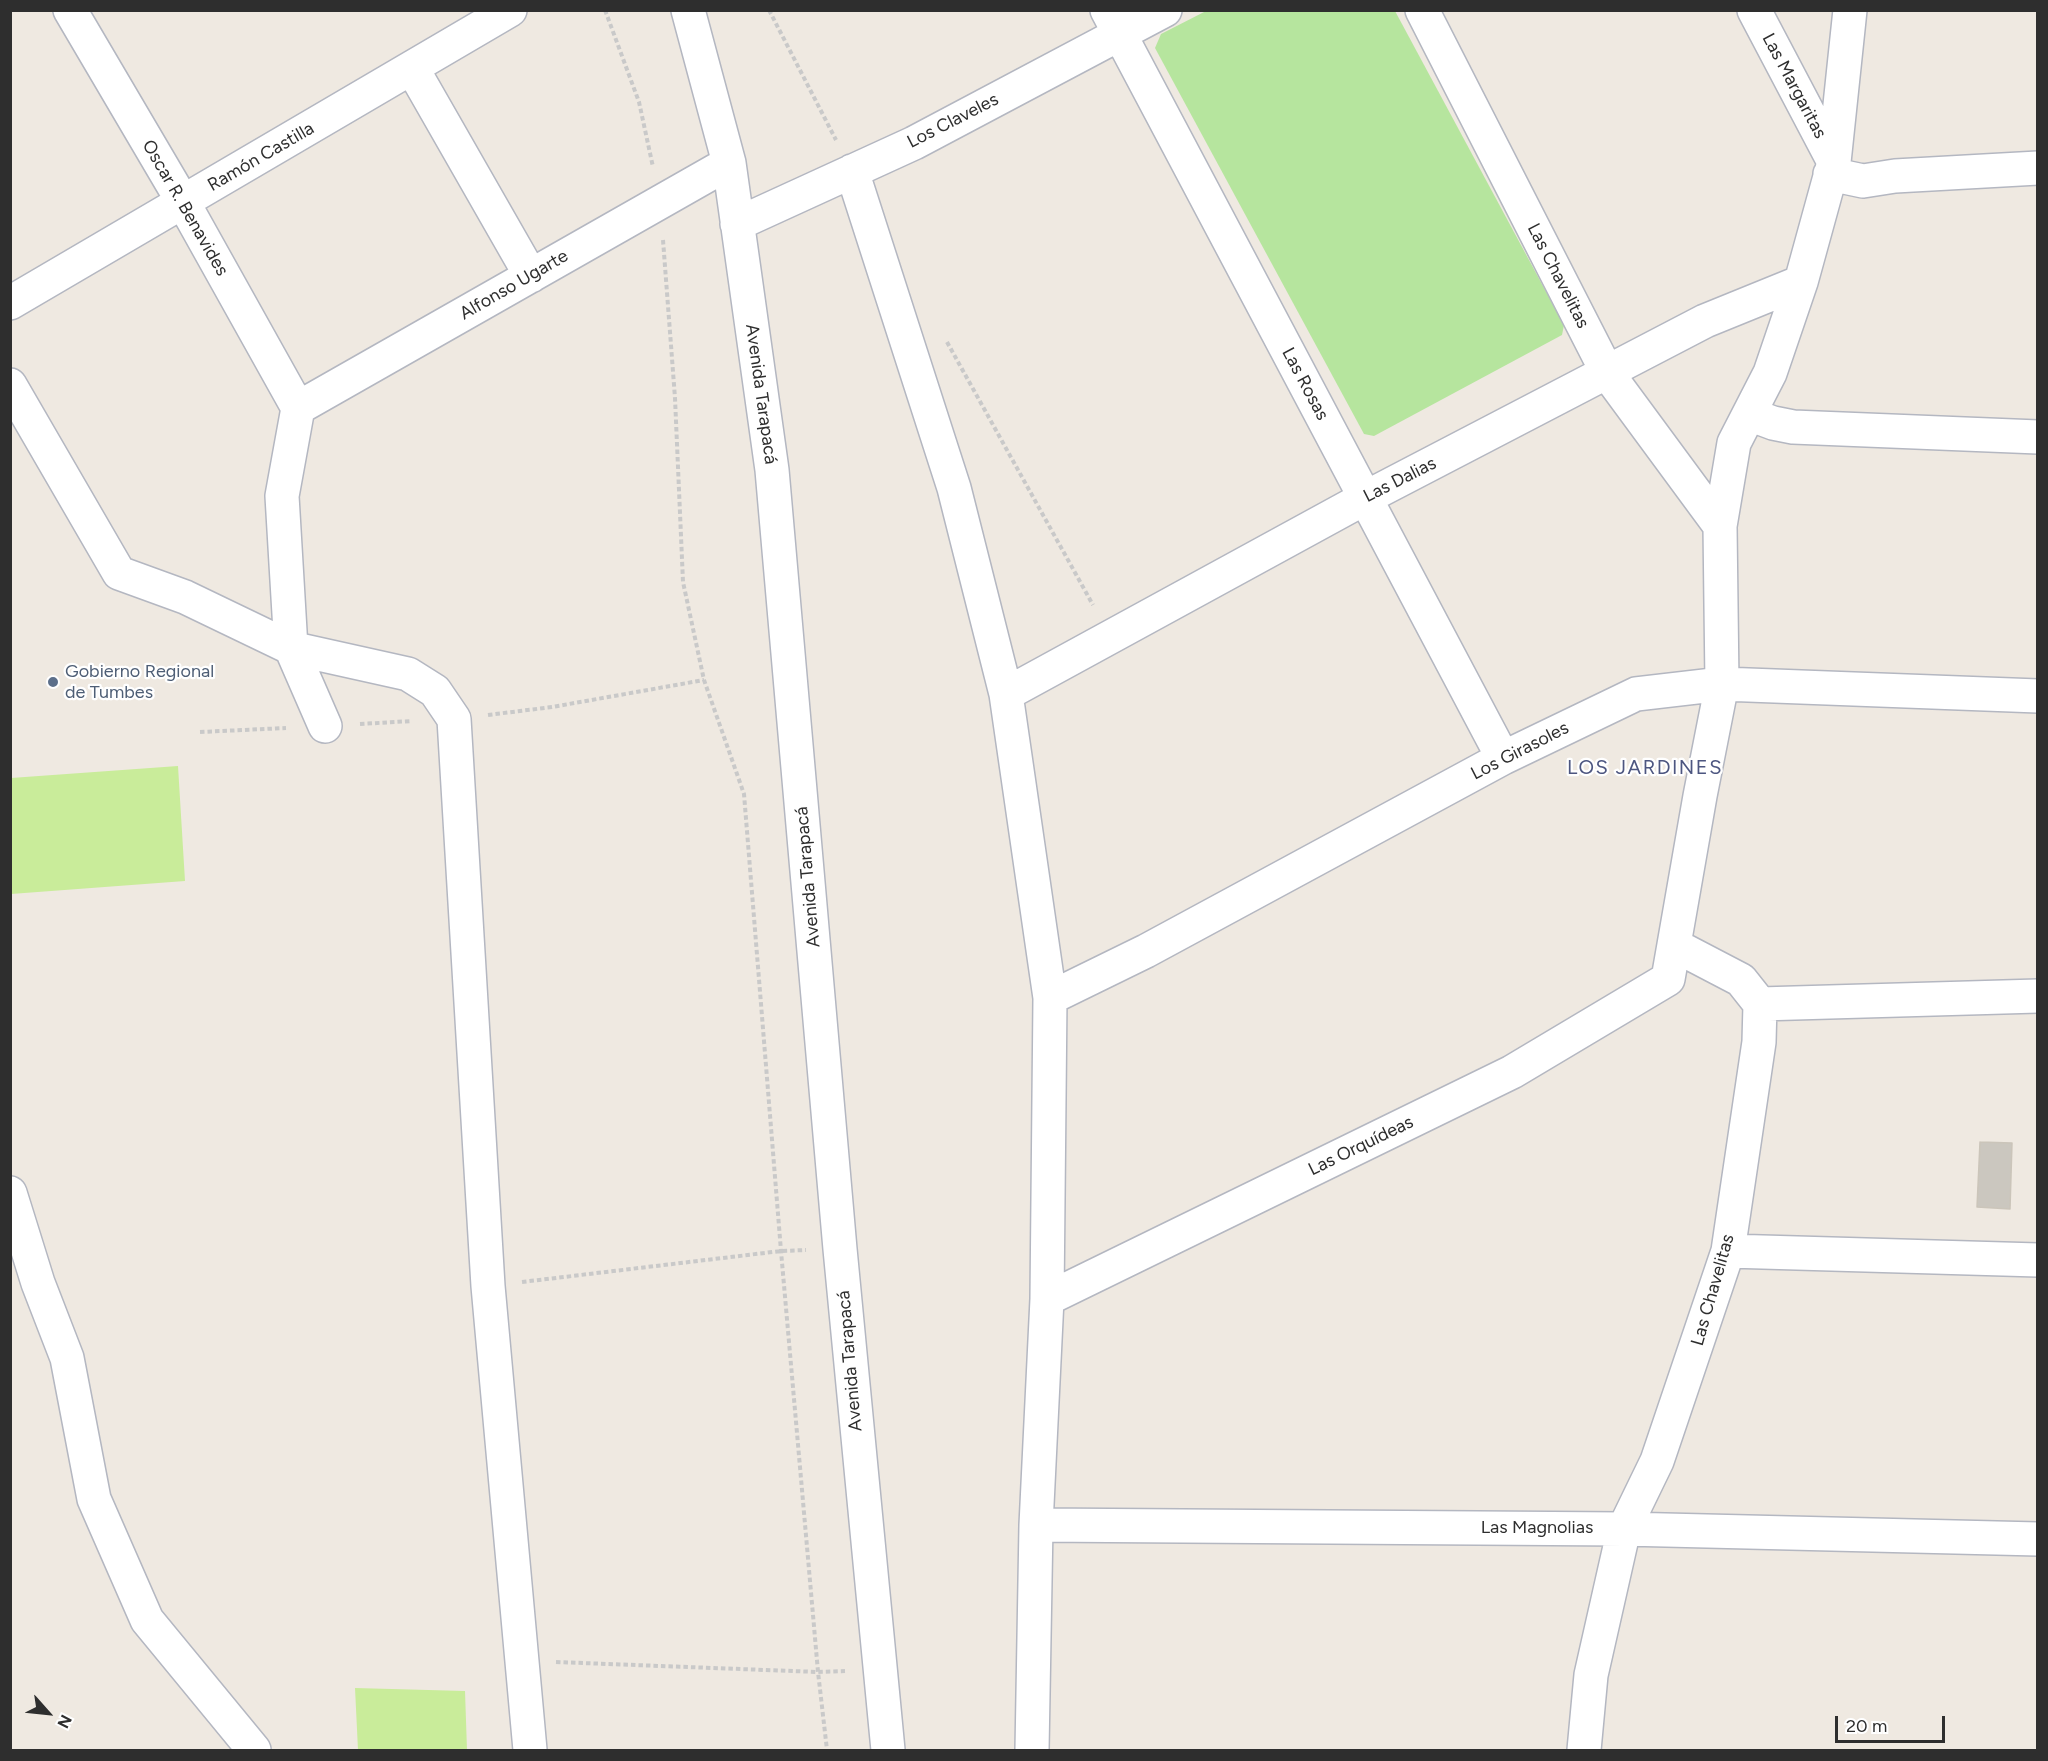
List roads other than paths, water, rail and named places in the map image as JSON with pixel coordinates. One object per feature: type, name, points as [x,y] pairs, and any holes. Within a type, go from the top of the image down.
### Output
[{"type":"street","name":"Oscar R. Benavides","points":[[70,10],[183,202],[298,408]]},
{"type":"street","name":"Ramón Castilla","points":[[10,303],[510,10]]},
{"type":"street","name":"Avenida Tarapacá","points":[[688,10],[729,163],[773,482],[840,1249],[888,1750]]},
{"type":"street","name":"Los Claveles","points":[[737,224],[914,142],[1113,22],[1165,10]]},
{"type":"street","name":"Las Chavelitas","points":[[1422,10],[1608,374],[1720,526]]},
{"type":"street","name":"Las Margaritas","points":[[1754,10],[1832,168]]},
{"type":"street","points":[[1850,10],[1832,168],[1801,282],[1770,373],[1734,443],[1720,526],[1722,684],[1674,945],[1741,980],[1760,1004],[2037,996]]},
{"type":"street","name":"Las Rosas","points":[[1113,22],[1503,758]]},
{"type":"street","points":[[412,68],[531,276]]},
{"type":"street","name":"Alfonso Ugarte","points":[[298,408],[729,163]]},
{"type":"street","points":[[1832,168],[1863,181],[1895,176],[2037,168]]},
{"type":"street","points":[[852,171],[954,488],[1006,694],[1050,998],[1047,1299],[1036,1525],[1032,1750]]},
{"type":"street","name":"Las Dalias","points":[[1006,694],[1365,498],[1608,374],[1706,321],[1801,282]]},
{"type":"street","points":[[10,385],[118,573],[185,597],[291,648],[408,674],[435,691],[454,719],[488,1286],[530,1750]]},
{"type":"street","points":[[298,408],[282,496],[291,648],[325,726]]},
{"type":"street","points":[[1749,414],[1773,423],[1793,427],[2037,437]]},
{"type":"street","name":"Los Girasoles","points":[[1050,998],[1146,951],[1503,758],[1636,694],[1722,684],[2037,696]]},
{"type":"street","name":"Las Orquídeas","points":[[1047,1299],[1512,1072],[1668,979],[1674,945]]},
{"type":"street","name":"Las Chavelitas","points":[[1584,1750],[1591,1675],[1624,1529],[1657,1461],[1728,1251],[1760,1042],[1760,1004]]},
{"type":"street","points":[[10,1193],[38,1283],[67,1358],[94,1499],[147,1620],[254,1750]]},
{"type":"street","points":[[1728,1251],[2037,1260]]},
{"type":"street","name":"Las Magnolias","points":[[1036,1525],[1624,1529],[2037,1539]]},
{"type":"place","name":"Gobierno Regional de Tumbes","points":[[53,682]]},
{"type":"district","name":"LOS JARDINES","points":[[1645,768]]}]
